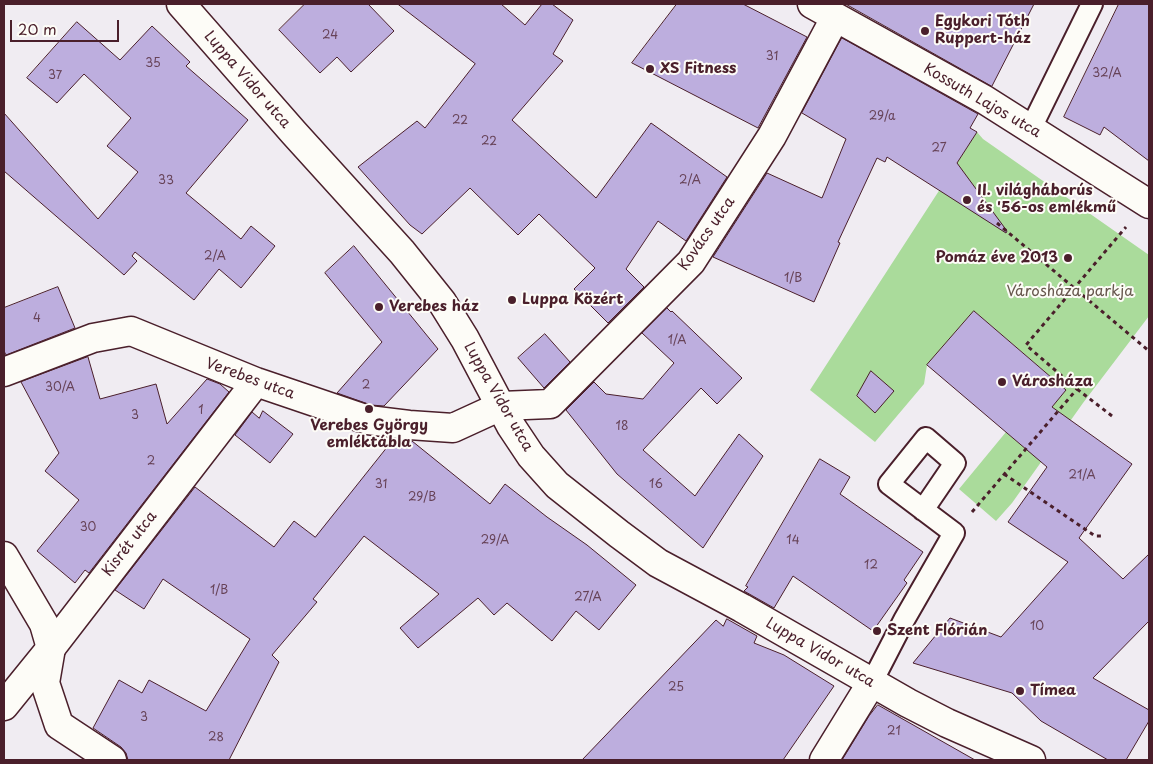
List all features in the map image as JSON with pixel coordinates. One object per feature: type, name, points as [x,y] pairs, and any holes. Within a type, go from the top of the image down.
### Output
[{"type":"street","name":"Luppa Vidor utca","points":[[181,4],[402,252],[442,302],[531,456],[557,485],[658,563],[947,723],[1031,760]]},
{"type":"street","name":"Kossuth Lajos utca","points":[[812,4],[985,100],[1148,203]]},
{"type":"street","name":"Kovács utca","points":[[501,406],[550,404],[691,262],[772,136],[835,18]]},
{"type":"street","name":"Verebes utca","points":[[4,372],[93,338],[131,331],[256,382],[368,420],[454,428],[501,406]]},
{"type":"street","name":"Kisrét utca","points":[[4,706],[256,382]]},
{"type":"street","points":[[4,556],[24,593],[44,624],[51,648],[45,683],[59,725],[112,760]]},
{"type":"street","points":[[824,760],[872,682]]},
{"type":"lane","points":[[1032,128],[1092,4]]},
{"type":"lane","points":[[872,682],[904,620],[954,533],[923,510]]},
{"type":"path","points":[[1112,416],[1026,345],[1148,203]]},
{"type":"path","points":[[997,223],[1149,350]]},
{"type":"path","points":[[954,533],[1077,389]]},
{"type":"path","points":[[1004,474],[1095,536],[1102,536]]},
{"type":"green space","name":"Városháza parkja","points":[[977,132],[983,139],[1149,255],[1149,316],[1083,403],[1012,503],[996,521],[959,489],[1006,432],[1020,444],[1066,390],[974,311],[927,365],[924,384],[875,442],[810,390]]},
{"type":"building","points":[[305,4],[368,4],[394,31],[351,72],[337,57],[320,73],[279,30]]},
{"type":"building","points":[[398,4],[501,4],[525,25],[542,4],[552,4],[573,20],[553,54],[563,61],[512,120],[596,198],[651,123],[727,177],[686,241],[658,221],[626,269],[644,287],[608,323],[574,289],[595,268],[539,214],[518,235],[470,188],[422,234],[410,225],[358,167],[417,121],[425,128],[475,64]]},
{"type":"building","points":[[677,4],[743,4],[807,37],[758,128],[632,63]]},
{"type":"building","points":[[846,4],[1034,4],[992,86]]},
{"type":"building","points":[[1119,4],[1149,4],[1149,161],[1104,127],[1100,135],[1064,117]]},
{"type":"building","points":[[77,22],[120,60],[152,26],[190,62],[186,66],[248,120],[186,193],[241,239],[251,226],[275,246],[241,288],[219,269],[194,300],[135,252],[132,256],[137,261],[124,275],[4,171],[4,113],[98,219],[138,172],[107,146],[131,118],[84,74],[57,103],[27,78]]},
{"type":"building","points":[[842,38],[978,114],[970,128],[977,132],[957,163],[1007,231],[1006,233],[887,157],[885,162],[877,158],[838,242],[840,243],[814,302],[713,257],[767,173],[822,198],[846,139],[802,113]]},
{"type":"building","name":"Verebes ház","points":[[354,246],[438,349],[384,406],[371,405],[337,393],[382,342],[325,273]]},
{"type":"building","points":[[58,287],[75,328],[6,355],[4,351],[4,308]]},
{"type":"building","points":[[667,308],[742,378],[717,404],[701,388],[643,450],[695,496],[739,434],[763,456],[703,548],[617,474],[566,410],[594,382],[606,394],[643,399],[674,363],[642,333]]},
{"type":"building","points":[[974,311],[1066,390],[1052,407],[1132,464],[1079,538],[1123,579],[1149,554],[1149,621],[1093,678],[1149,710],[1149,721],[1126,760],[1108,760],[1041,721],[1012,693],[913,663],[950,618],[1001,637],[1068,562],[1008,522],[1047,467],[927,365]]},
{"type":"building","points":[[545,334],[570,362],[544,388],[518,358]]},
{"type":"building","points":[[88,357],[100,399],[156,384],[167,424],[207,379],[220,384],[229,392],[89,573],[85,570],[75,583],[37,551],[79,500],[45,471],[59,453],[21,382]]},
{"type":"building","points":[[871,371],[894,391],[875,413],[857,396]]},
{"type":"building","points":[[263,411],[293,434],[270,463],[235,435],[252,412],[259,418]]},
{"type":"building","points":[[394,439],[412,441],[490,504],[505,484],[587,545],[636,585],[599,630],[576,611],[552,641],[507,603],[494,615],[478,598],[418,648],[400,628],[439,594],[364,536],[313,599],[317,602],[272,655],[279,662],[229,760],[128,760],[126,753],[121,747],[93,728],[119,680],[142,693],[149,680],[206,711],[250,639],[163,579],[144,609],[115,590],[195,487],[274,547],[294,521],[315,537]]},
{"type":"building","points":[[820,459],[850,477],[840,494],[923,552],[904,580],[907,583],[873,631],[793,576],[774,608],[744,591]]},
{"type":"building","points":[[727,619],[757,636],[754,643],[784,655],[834,686],[783,760],[582,760],[716,620],[723,626]]},
{"type":"building","points":[[878,705],[975,760],[842,760],[869,716]]},
{"type":"place","name":"Egykori Tóth Ruppert-ház","points":[[925,31]]},
{"type":"place","name":"XS Fitness","points":[[650,69]]},
{"type":"place","name":"II. világháborús és '56-os emlékmű","points":[[967,200]]},
{"type":"place","name":"Pomáz éve 2013","points":[[1068,258]]},
{"type":"place","name":"Luppa Közért","points":[[512,300]]},
{"type":"place","name":"Verebes ház","points":[[379,307]]},
{"type":"place","name":"Városháza","points":[[1002,382]]},
{"type":"place","name":"Verebes György emléktábla","points":[[369,409]]},
{"type":"place","name":"Szent Flórián","points":[[877,631]]},
{"type":"place","name":"Tímea","points":[[1020,691]]}]
